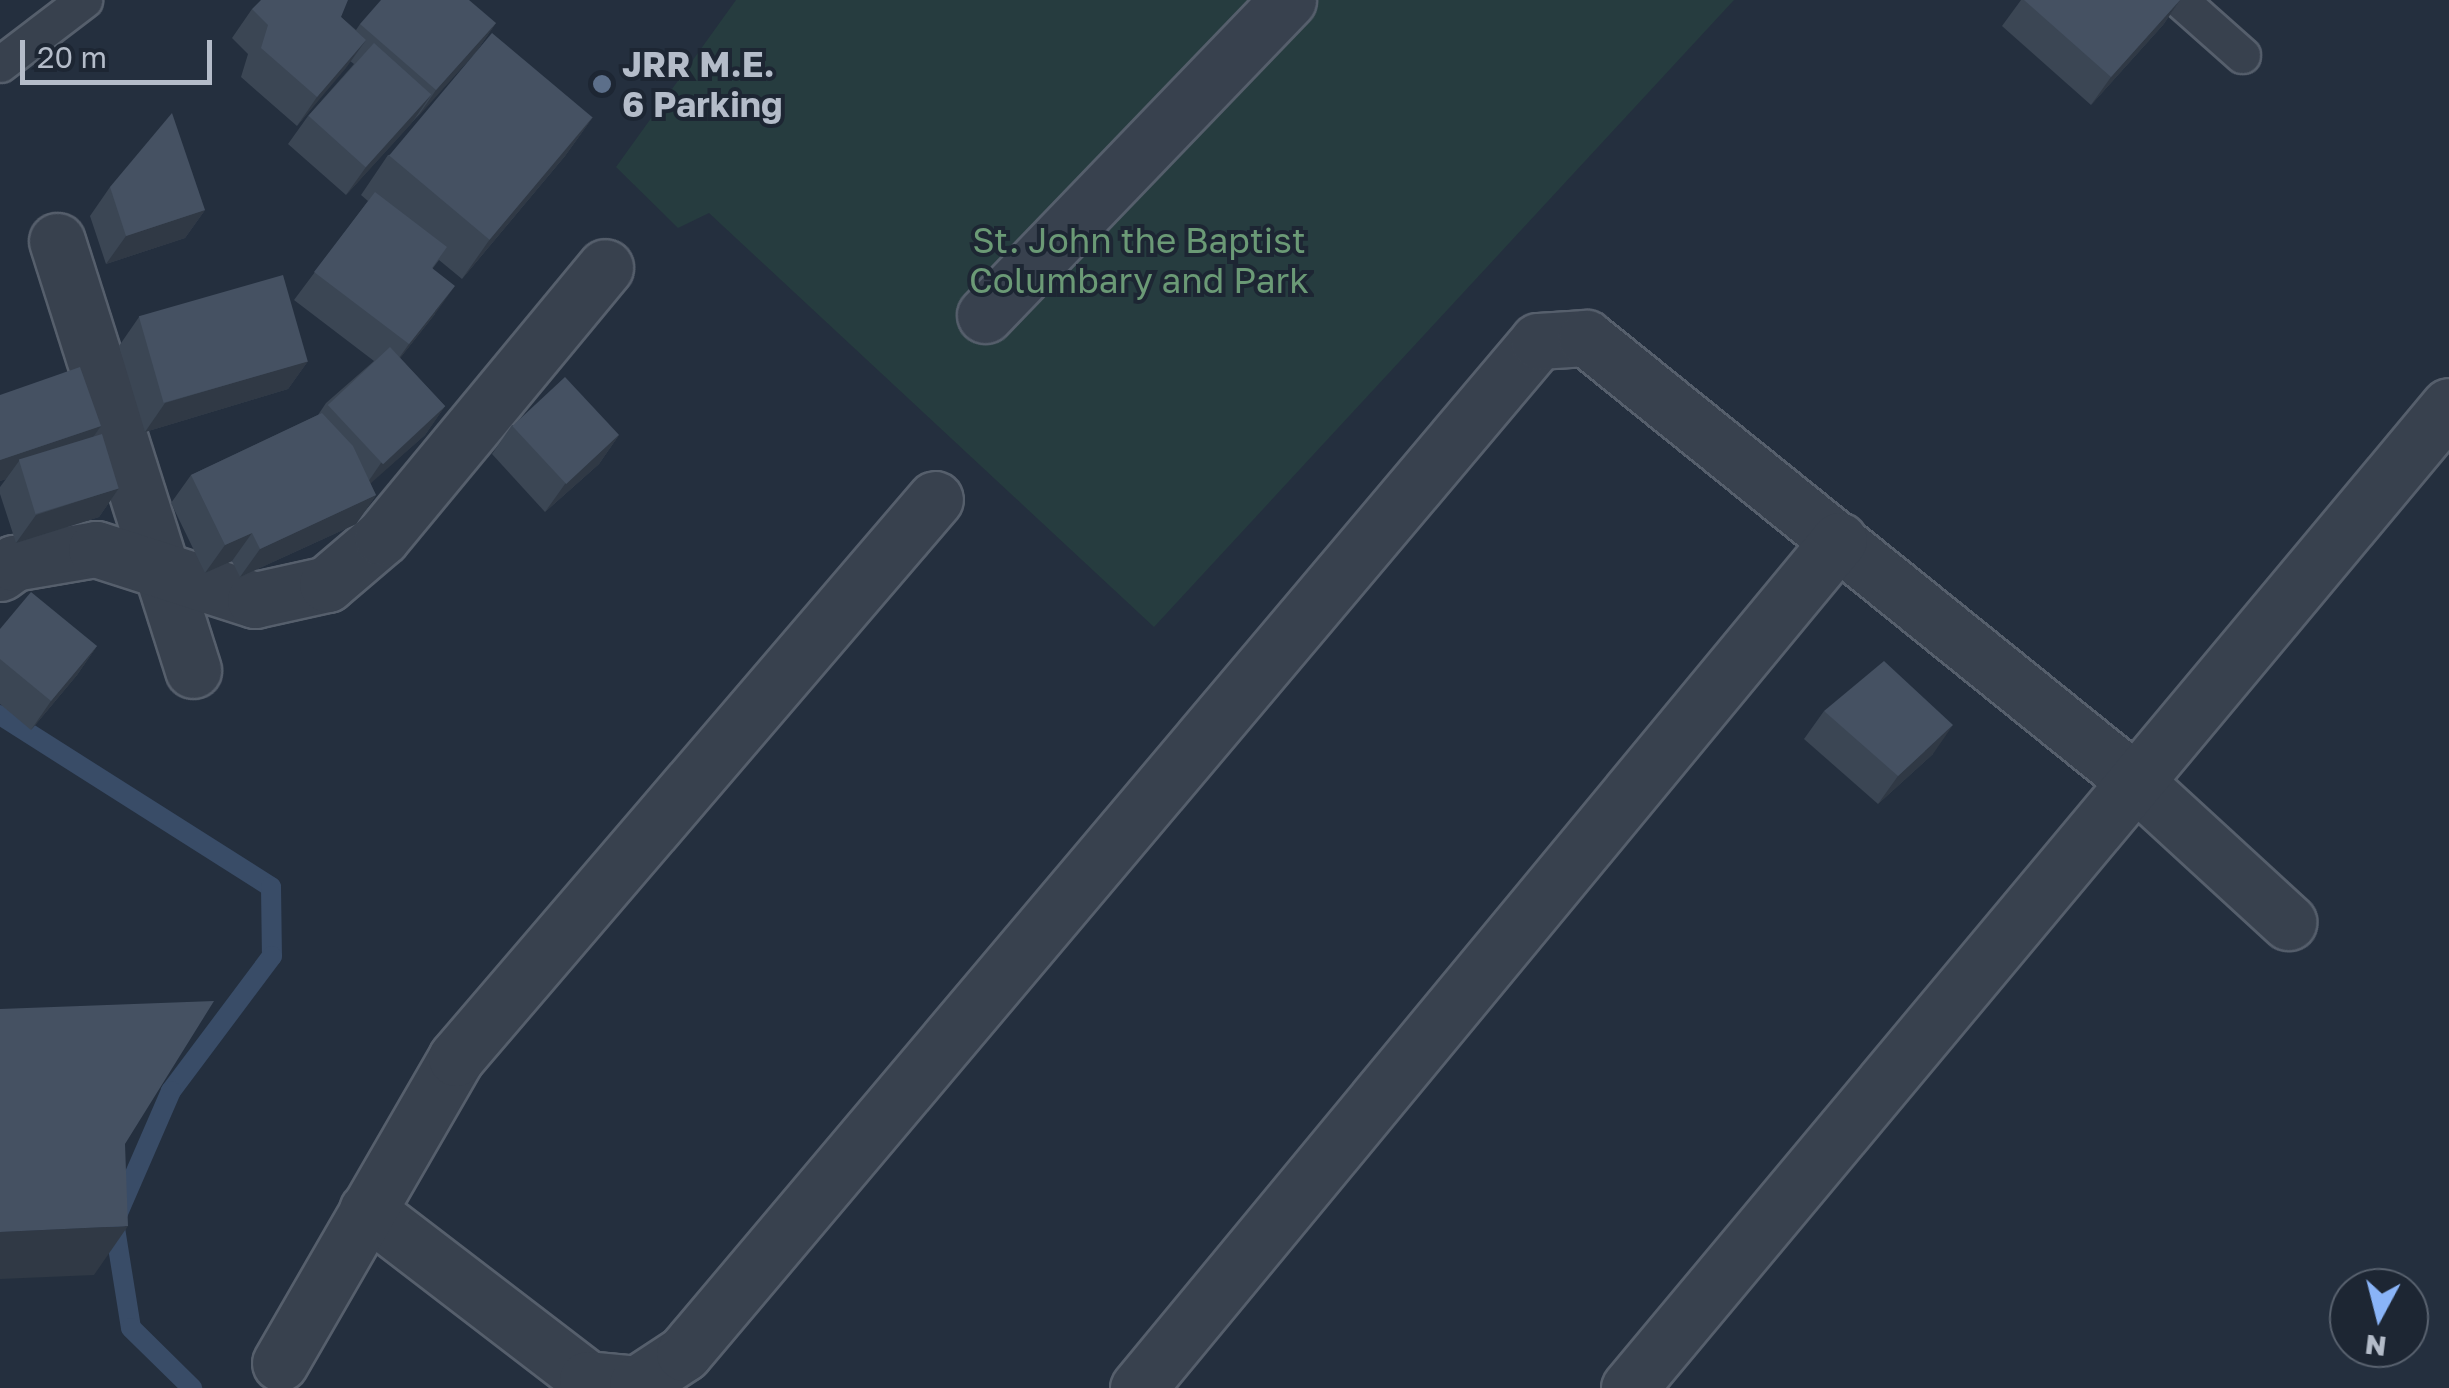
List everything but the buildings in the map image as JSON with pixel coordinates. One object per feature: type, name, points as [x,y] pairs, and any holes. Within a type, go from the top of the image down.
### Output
[{"type":"street","points":[[985,315],[1288,0]]},
{"type":"street","points":[[58,241],[193,670]]},
{"type":"street","points":[[0,573],[14,562],[96,549],[160,574],[255,600],[326,584],[382,536],[605,267]]},
{"type":"street","points":[[367,1210],[587,1379],[637,1384],[684,1353],[1538,341],[1586,338],[2136,782],[2288,922]]},
{"type":"street","points":[[1630,1388],[2449,406]]},
{"type":"street","points":[[280,1362],[456,1058],[935,499]]},
{"type":"street","points":[[1138,1388],[1839,540]]},
{"type":"lane","points":[[0,64],[84,0]]},
{"type":"lane","points":[[2180,0],[2242,55]]},
{"type":"green space","name":"St. John the Baptist Columbary and Park","points":[[736,0],[1734,0],[1154,627],[709,213],[678,228],[616,167]]},
{"type":"waterway","points":[[0,715],[271,887],[272,956],[171,1091],[114,1222],[131,1328],[192,1388]]},
{"type":"place","name":"JRR M.E. 6 Parking","points":[[602,84]]}]
